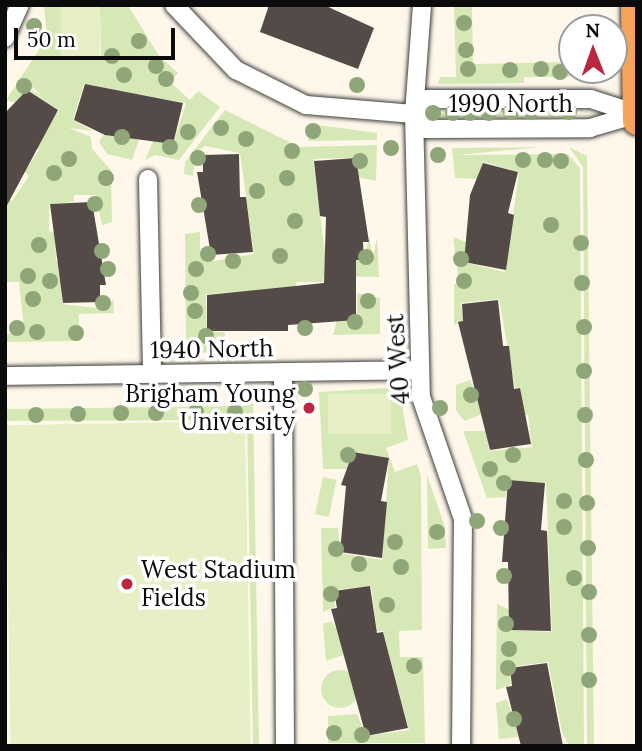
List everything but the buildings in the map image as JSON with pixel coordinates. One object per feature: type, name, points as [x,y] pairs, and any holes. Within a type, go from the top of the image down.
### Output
[{"type":"highway","points":[[635,5],[637,121]]},
{"type":"street","points":[[5,38],[20,5]]},
{"type":"street","points":[[174,5],[236,71],[306,105],[353,113],[414,114]]},
{"type":"street","name":"40 West","points":[[422,5],[414,114],[421,397],[463,519],[461,746]]},
{"type":"street","name":"1990 North","points":[[426,99],[591,99],[637,114],[590,128],[440,129],[426,129],[414,114],[426,99]]},
{"type":"street","points":[[148,179],[152,374]]},
{"type":"street","name":"1940 North","points":[[5,376],[420,370]]},
{"type":"street","points":[[283,372],[285,746]]},
{"type":"green space","points":[[44,5],[61,5],[61,60],[101,60],[100,5],[128,5],[159,56],[178,73],[170,82],[190,100],[198,91],[220,107],[179,160],[155,155],[145,160],[154,139],[173,144],[186,103],[84,84],[73,120],[93,131],[69,128],[91,137],[92,149],[111,170],[112,222],[102,225],[96,195],[74,195],[74,202],[49,204],[49,231],[55,233],[56,261],[61,261],[62,304],[105,309],[113,300],[114,313],[79,314],[79,341],[5,342],[5,335],[24,329],[19,282],[5,282],[5,197],[12,201],[29,176],[24,172],[39,150],[34,146],[59,110],[27,89],[17,103],[6,100],[17,84],[41,95],[27,82],[17,83],[47,38]]},
{"type":"green space","points":[[61,5],[100,5],[100,60],[61,60]]},
{"type":"green space","points":[[454,5],[472,5],[473,64],[558,62],[558,77],[524,77],[524,83],[438,84],[440,77],[456,77]]},
{"type":"green space","points":[[573,107],[574,117],[430,119],[425,114]]},
{"type":"green space","points":[[225,110],[299,147],[377,145],[376,181],[357,177],[356,158],[313,159],[326,261],[364,260],[369,237],[373,258],[377,237],[379,277],[324,276],[323,282],[296,282],[296,288],[206,294],[207,332],[224,332],[228,342],[204,340],[229,343],[228,349],[186,356],[185,234],[200,232],[200,252],[208,262],[254,254],[240,153],[205,146],[195,153],[193,176],[184,174],[185,162]]},
{"type":"green space","points":[[311,124],[377,133],[377,140],[308,141]]},
{"type":"green space","points":[[107,130],[139,140],[132,160],[107,154],[99,142]]},
{"type":"green space","points":[[542,147],[457,155],[568,154],[580,168],[584,746],[569,746],[562,732],[548,662],[510,667],[511,685],[496,690],[497,604],[510,610],[509,630],[552,632],[546,483],[508,480],[506,497],[487,498],[463,431],[487,431],[489,451],[532,447],[528,415],[523,415],[520,388],[515,388],[499,299],[461,303],[463,321],[454,325],[454,284],[459,283],[453,237],[468,243],[464,262],[505,272],[519,172],[483,162],[478,179],[455,178],[452,148]]},
{"type":"green space","points":[[569,147],[587,156],[594,746],[587,746],[583,167]]},
{"type":"green space","points":[[357,293],[380,298],[380,334],[333,335],[337,320],[357,320]]},
{"type":"green space","points":[[470,380],[485,413],[464,421],[456,410],[456,385]]},
{"type":"green space","points":[[252,385],[271,396],[253,402],[259,746],[253,746],[247,420],[5,421],[5,409],[247,406]]},
{"type":"green space","points":[[387,388],[401,399],[408,440],[386,448],[395,472],[417,464],[421,476],[422,630],[399,631],[400,657],[423,657],[425,743],[328,743],[328,716],[357,714],[366,736],[409,730],[383,631],[377,631],[371,586],[334,590],[335,607],[323,612],[321,528],[338,528],[340,553],[382,560],[389,459],[353,451],[349,469],[323,469],[319,392]]},
{"type":"green space","points":[[328,394],[391,394],[391,434],[328,434]]},
{"type":"green space","name":"West Stadium Fields","points":[[245,421],[251,746],[11,746],[5,425]]},
{"type":"green space","points":[[427,475],[445,527],[446,548],[428,549]]},
{"type":"green space","points":[[323,477],[337,480],[329,517],[315,514]]},
{"type":"green space","points":[[332,621],[348,653],[326,661],[323,624]]},
{"type":"green space","points":[[340,670],[353,676],[359,689],[353,702],[340,708],[327,702],[321,689],[327,676]]},
{"type":"green space","points":[[507,699],[519,737],[499,739],[496,703]]},
{"type":"place","name":"Brigham Young University","points":[[309,408]]},
{"type":"place","name":"West Stadium Fields","points":[[127,584]]}]
